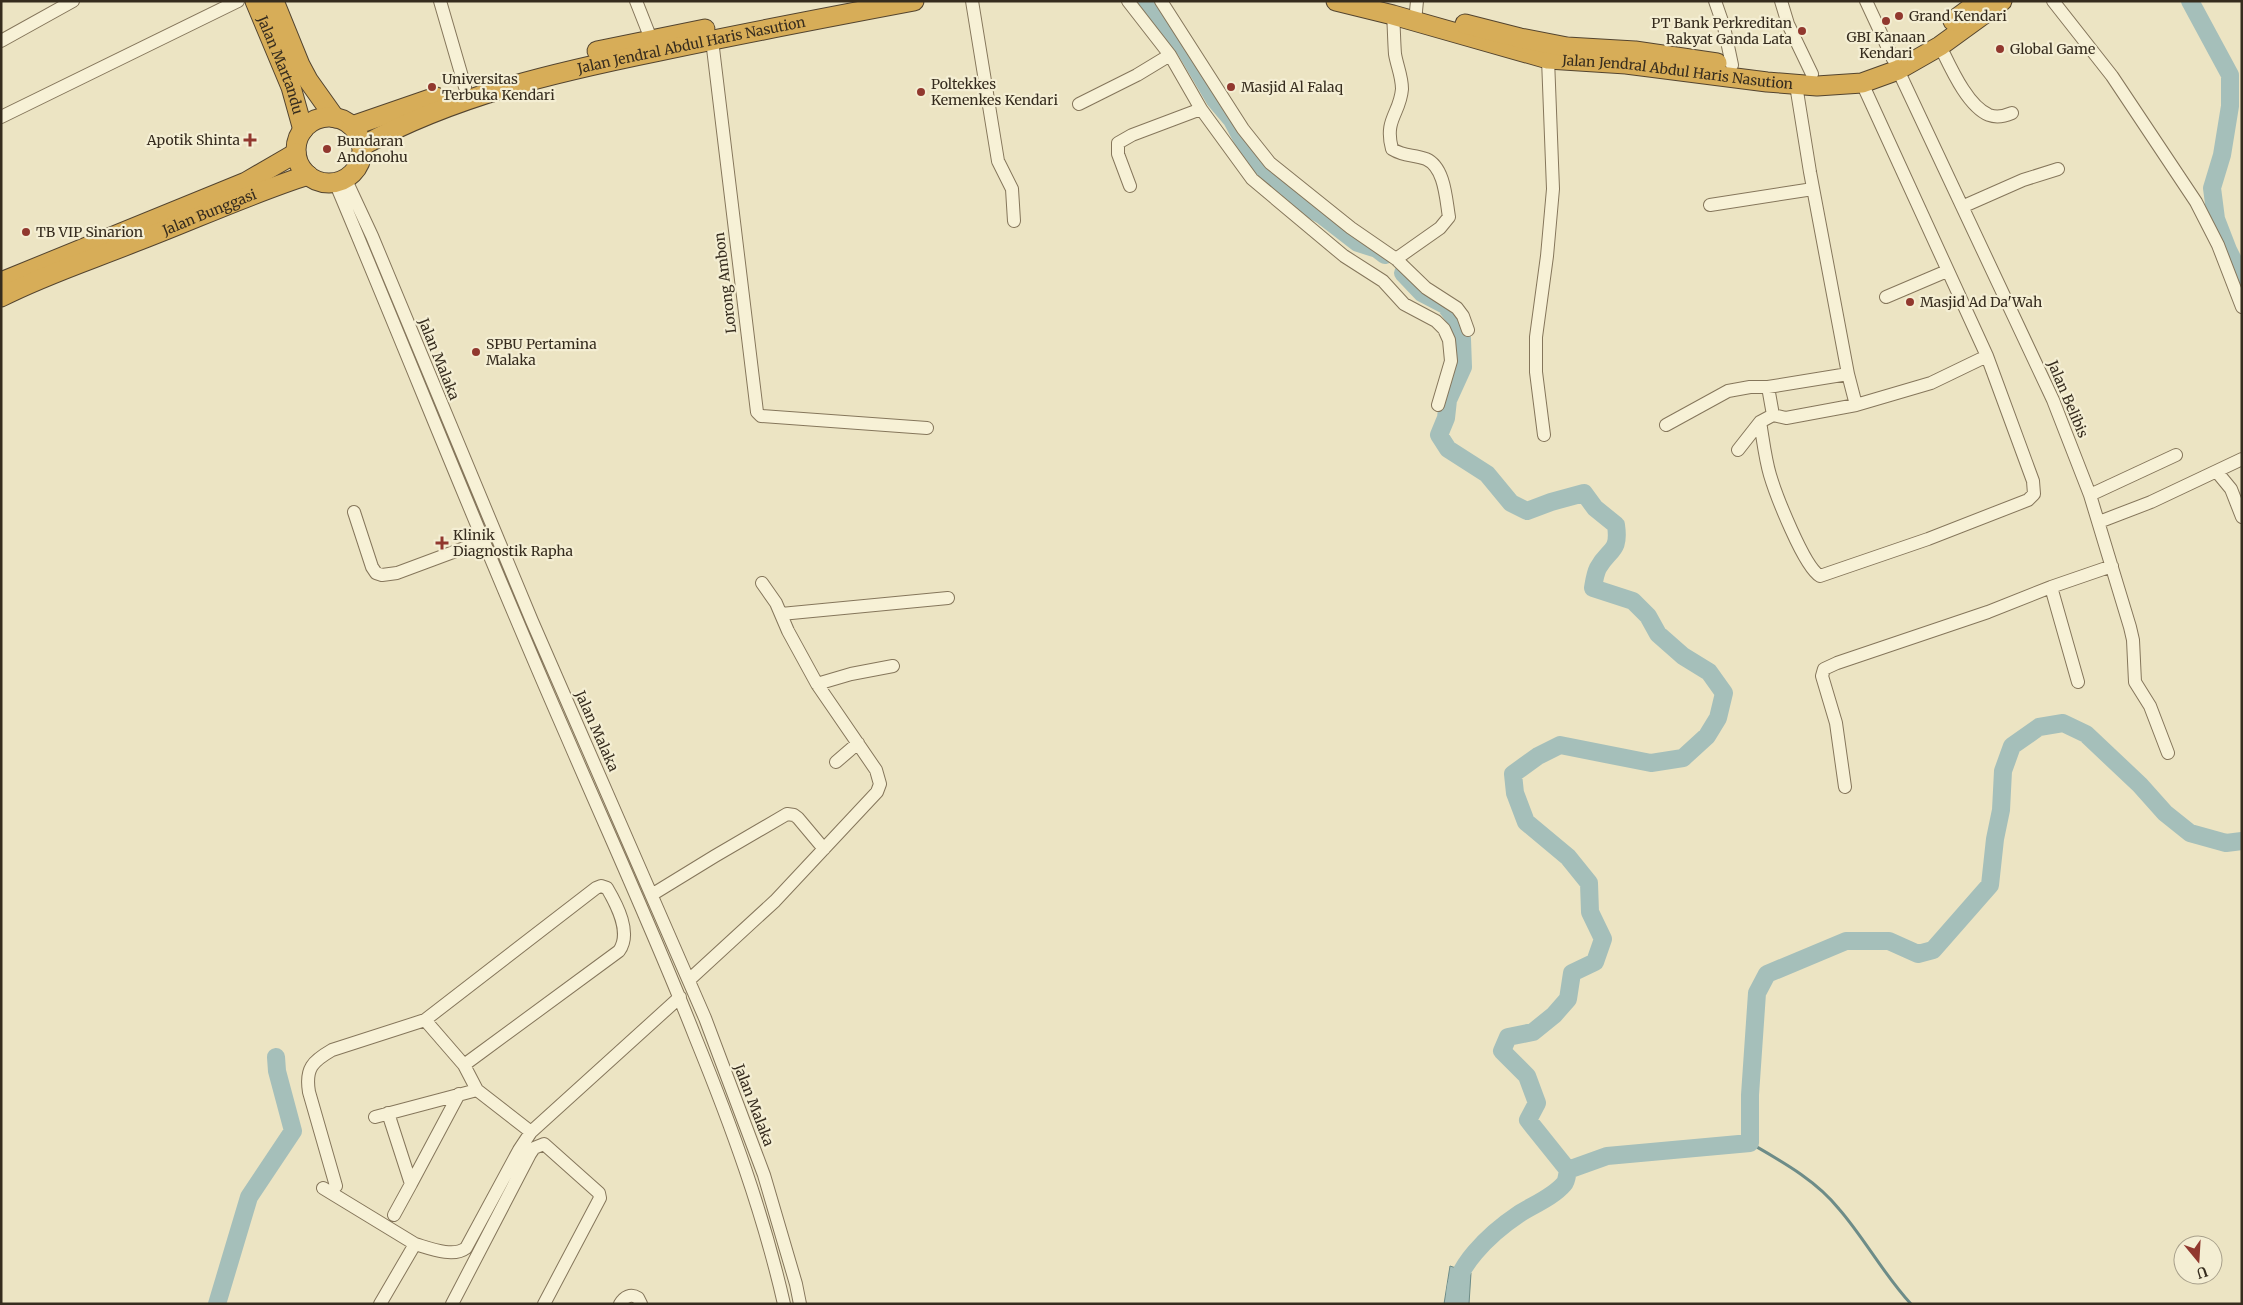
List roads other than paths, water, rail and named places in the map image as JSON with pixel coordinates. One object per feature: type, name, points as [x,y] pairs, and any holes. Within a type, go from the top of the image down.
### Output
[{"type":"highway","name":"Jalan Martandu","points":[[255,1],[291,88],[303,130]]},
{"type":"highway","name":"Jalan Martandu","points":[[274,1],[300,65],[308,80],[335,118]]},
{"type":"highway","name":"Jalan Jendral Abdul Haris Nasution","points":[[362,146],[418,117],[559,66],[651,39],[851,1]]},
{"type":"highway","name":"Jalan Jendral Abdul Haris Nasution","points":[[352,126],[465,87],[559,66],[712,40],[894,3],[914,1]]},
{"type":"highway","name":"Jalan Jendral Abdul Haris Nasution","points":[[1336,1],[1416,10],[1540,42],[1567,47],[1661,54],[1732,65],[1812,74],[1858,71],[1895,64],[1940,46],[1980,1]]},
{"type":"highway","name":"Jalan Jendral Abdul Haris Nasution","points":[[1416,10],[1548,60],[1632,64],[1796,85],[1862,83],[1963,21],[2002,1]]},
{"type":"highway","points":[[323,117],[335,118],[352,126],[362,146],[358,164],[340,180],[321,181],[308,175],[300,166],[296,153],[296,145],[303,130],[312,122],[323,117]]},
{"type":"highway","name":"Jalan Bunggasi","points":[[1,282],[246,182],[296,153]]},
{"type":"highway","name":"Jalan Bunggasi","points":[[1,297],[37,279],[308,175]]},
{"type":"street","points":[[1,41],[74,1]]},
{"type":"street","points":[[1,117],[238,1]]},
{"type":"street","points":[[440,1],[465,87]]},
{"type":"street","points":[[636,1],[651,39]]},
{"type":"street","points":[[972,1],[998,161],[1012,189],[1014,221]]},
{"type":"street","points":[[1128,1],[1170,55],[1201,109],[1252,179],[1344,256],[1383,281],[1404,304],[1436,321],[1444,329],[1449,340],[1451,361],[1438,405]]},
{"type":"street","points":[[1160,1],[1243,129],[1270,163],[1351,228],[1396,259],[1426,288],[1458,308],[1468,330]]},
{"type":"street","points":[[1715,1],[1724,27],[1732,65]]},
{"type":"street","points":[[1781,1],[1788,24],[1812,74]]},
{"type":"street","name":"Jalan Belibis","points":[[1866,1],[1964,206],[2050,393],[2090,495],[2112,566],[2132,635],[2135,682],[2152,711],[2168,753]]},
{"type":"street","points":[[2053,1],[2112,76],[2196,202],[2218,245],[2242,306]]},
{"type":"street","points":[[1391,8],[1396,56],[1402,88],[1389,125],[1390,143],[1392,149],[1402,155],[1427,160],[1434,164],[1443,184],[1449,217],[1440,228],[1396,259]]},
{"type":"street","name":"Lorong Ambon","points":[[712,40],[757,412],[761,416],[866,422],[927,428]]},
{"type":"street","points":[[1940,46],[1960,84],[1979,108],[1989,115],[2000,117],[2012,114]]},
{"type":"street","points":[[1079,104],[1129,79],[1170,55]]},
{"type":"street","points":[[1544,435],[1536,372],[1536,337],[1547,256],[1553,189],[1548,60]]},
{"type":"street","points":[[1760,422],[1771,477],[1783,510],[1810,566],[1817,575],[1824,576],[1928,539],[2032,498],[2034,494],[2033,481],[1987,356],[1862,83]]},
{"type":"street","points":[[1796,85],[1813,189],[1848,374],[1856,405]]},
{"type":"street","points":[[1130,186],[1118,154],[1118,143],[1201,109]]},
{"type":"street","points":[[1964,206],[2023,180],[2058,169]]},
{"type":"street","name":"Jalan Malaka","points":[[340,180],[483,542],[616,846],[737,1142],[774,1262],[784,1304]]},
{"type":"street","name":"Jalan Malaka","points":[[340,180],[372,236],[532,621],[689,980],[764,1175],[796,1284],[800,1304]]},
{"type":"street","points":[[1710,205],[1813,189]]},
{"type":"street","points":[[1886,296],[1947,271]]},
{"type":"street","points":[[1738,450],[1760,422],[1773,415],[1786,418],[1856,405],[1931,383],[1987,356]]},
{"type":"street","points":[[1666,425],[1728,391],[1750,387],[1768,387],[1848,374]]},
{"type":"street","points":[[1768,387],[1773,415]]},
{"type":"street","points":[[2090,495],[2176,455]]},
{"type":"street","points":[[2099,522],[2151,502],[2242,459]]},
{"type":"street","points":[[2217,472],[2231,489],[2242,517]]},
{"type":"street","points":[[354,512],[376,574],[397,573],[483,542]]},
{"type":"street","points":[[1845,787],[1836,722],[1822,679],[1824,669],[1836,663],[1988,612],[2051,587],[2112,566]]},
{"type":"street","points":[[689,980],[775,901],[880,788],[878,774],[817,684],[788,631],[781,614],[762,583]]},
{"type":"street","points":[[2051,587],[2078,682]]},
{"type":"street","points":[[781,614],[948,598]]},
{"type":"street","points":[[817,684],[852,674],[893,666]]},
{"type":"street","points":[[836,762],[858,743]]},
{"type":"street","points":[[652,894],[787,814],[798,818],[824,849]]},
{"type":"street","points":[[616,846],[629,840]]},
{"type":"street","points":[[336,1186],[309,1092],[307,1076],[314,1063],[332,1050],[425,1020],[596,888],[602,886],[606,888],[625,931],[624,944],[618,951],[464,1065]]},
{"type":"street","points":[[323,1188],[415,1244],[448,1252],[460,1252],[466,1248],[518,1150],[531,1132],[677,999]]},
{"type":"street","points":[[425,1020],[464,1065],[476,1090],[531,1132]]},
{"type":"street","points":[[375,1118],[476,1090]]},
{"type":"street","points":[[394,1215],[459,1094]]},
{"type":"street","points":[[388,1113],[411,1184]]},
{"type":"street","points":[[452,1304],[530,1154],[537,1146],[544,1144],[599,1192],[600,1198],[544,1304]]},
{"type":"street","points":[[380,1304],[415,1244]]},
{"type":"street","points":[[620,1304],[626,1297],[632,1295],[638,1298],[641,1304]]},
{"type":"water","points":[[1450,1266],[1471,1273],[1469,1304],[1444,1304]]},
{"type":"waterway","points":[[1142,1],[1185,49],[1215,100],[1232,120],[1257,167],[1276,186],[1298,202],[1323,216],[1358,243],[1377,249],[1385,255]]},
{"type":"waterway","points":[[2190,1],[2230,75],[2230,106],[2222,155],[2212,188],[2216,219],[2228,250],[2242,278]]},
{"type":"waterway","points":[[1403,273],[1422,293],[1445,305],[1457,321],[1462,339],[1463,367],[1448,400],[1446,418],[1439,435],[1448,449],[1487,474],[1511,503],[1527,511],[1584,493],[1595,508],[1616,525],[1617,534],[1613,550],[1598,568],[1593,588],[1633,601],[1648,616],[1658,634],[1683,656],[1709,672],[1724,693],[1718,718],[1707,736],[1683,758],[1651,763],[1560,745],[1538,756],[1513,774],[1515,793],[1526,822],[1568,857],[1589,883],[1590,912],[1603,939],[1595,962],[1572,973],[1568,999],[1554,1015],[1533,1032],[1508,1037],[1502,1051],[1527,1076],[1537,1103],[1528,1120],[1568,1170]]},
{"type":"waterway","points":[[1457,1304],[1456,1291],[1465,1265],[1486,1241],[1509,1221],[1559,1189],[1566,1181],[1568,1170],[1607,1156],[1750,1143],[1750,1095],[1757,993],[1767,974],[1846,941],[1889,941],[1918,954],[1933,950],[1990,885],[1995,839],[2001,810],[2003,771],[2012,746],[2039,727],[2063,723],[2086,734],[2140,785],[2165,813],[2190,833],[2226,843],[2242,841]]},
{"type":"waterway","points":[[217,1304],[249,1197],[293,1131],[277,1071],[276,1057]]},
{"type":"waterway","points":[[1750,1143],[1798,1172],[1820,1189],[1848,1221],[1911,1304]]},
{"type":"place","name":"Grand Kendari","points":[[1899,16]]},
{"type":"place","name":"GBI Kanaan Kendari","points":[[1886,21]]},
{"type":"place","name":"PT Bank Perkreditan Rakyat Ganda Lata","points":[[1802,31]]},
{"type":"place","name":"Global Game","points":[[2000,49]]},
{"type":"place","name":"Universitas Terbuka Kendari","points":[[432,87]]},
{"type":"place","name":"Masjid Al Falaq","points":[[1231,87]]},
{"type":"place","name":"Poltekkes Kemenkes Kendari","points":[[921,92]]},
{"type":"place","name":"Apotik Shinta","points":[[250,140]]},
{"type":"place","name":"Bundaran Andonohu","points":[[327,149]]},
{"type":"place","name":"TB VIP Sinarion","points":[[26,232]]},
{"type":"place","name":"Masjid Ad Da'Wah","points":[[1910,302]]},
{"type":"place","name":"SPBU Pertamina Malaka","points":[[476,352]]},
{"type":"place","name":"Klinik Diagnostik Rapha","points":[[442,543]]}]
